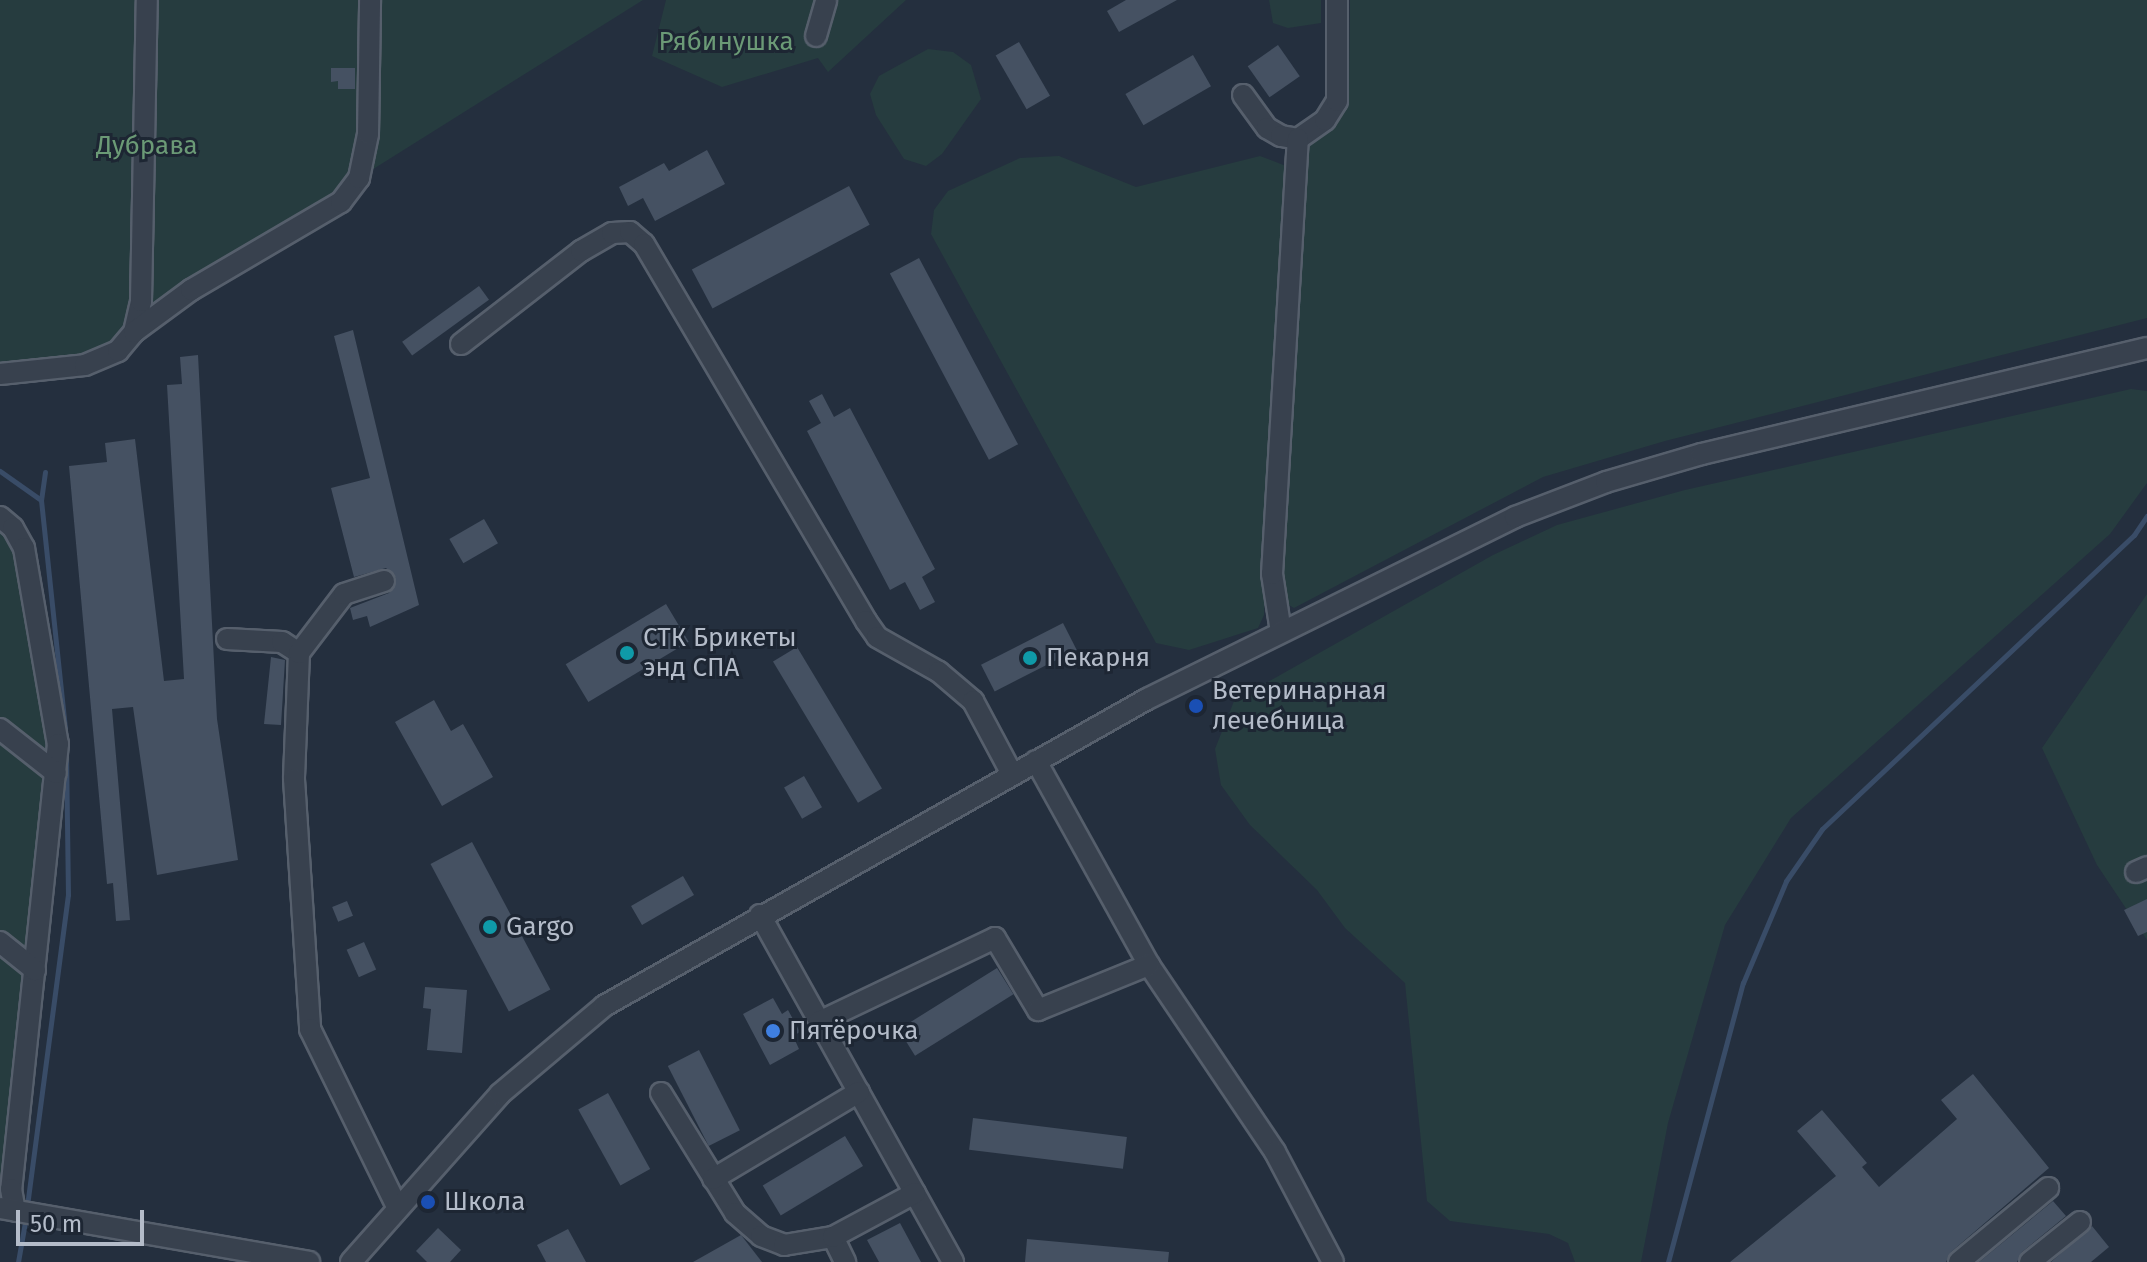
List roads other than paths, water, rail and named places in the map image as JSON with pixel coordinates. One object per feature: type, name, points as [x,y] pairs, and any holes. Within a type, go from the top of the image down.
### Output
[{"type":"street","points":[[134,332],[141,301],[147,0]]},
{"type":"street","points":[[0,374],[85,365],[118,351],[134,332],[191,290],[341,202],[359,178],[368,134],[370,0]]},
{"type":"street","points":[[816,36],[826,0]]},
{"type":"street","points":[[1243,95],[1267,128],[1298,139],[1313,132],[1337,101],[1337,0]]},
{"type":"street","points":[[1281,632],[1272,574],[1298,139]]},
{"type":"street","points":[[461,344],[581,251],[612,233],[630,232],[644,244],[877,637],[939,672],[973,701],[1012,774]]},
{"type":"street","points":[[351,1262],[551,1046],[604,1006],[1012,774],[1281,632],[1515,517],[1606,482],[1702,454],[2147,348]]},
{"type":"street","points":[[0,517],[13,528],[24,548],[58,744],[35,970],[6,1187],[11,1210],[309,1262]]},
{"type":"street","points":[[384,581],[344,594],[299,653],[294,779],[310,1029],[398,1209]]},
{"type":"street","points":[[227,639],[282,642],[299,653]]},
{"type":"street","points":[[0,729],[56,773]]},
{"type":"street","points":[[1036,761],[1149,965],[1275,1152],[1333,1262]]},
{"type":"street","points":[[760,915],[953,1262]]},
{"type":"street","points":[[819,1022],[995,938],[1038,1010],[1149,965]]},
{"type":"street","points":[[0,942],[35,970]]},
{"type":"street","points":[[713,1179],[859,1092]]},
{"type":"street","points":[[661,1093],[735,1213],[761,1236],[784,1245],[833,1237],[915,1193]]},
{"type":"street","points":[[1959,1262],[2048,1188]]},
{"type":"street","points":[[2030,1262],[2080,1222]]},
{"type":"street","points":[[833,1237],[845,1262]]},
{"type":"street","points":[[791,1262],[802,1244]]},
{"type":"waterway","points":[[0,471],[41,500]]},
{"type":"waterway","points":[[45,472],[41,500],[65,729]]},
{"type":"waterway","points":[[1668,1262],[1743,983],[1786,881],[1822,829],[2134,535],[2147,516]]},
{"type":"waterway","points":[[27,1206],[68,895],[66,755]]},
{"type":"waterway","points":[[18,1262],[26,1216]]},
{"type":"place","name":"СТК Брикеты энд СПА","points":[[627,653]]},
{"type":"place","name":"Пекарня","points":[[1030,658]]},
{"type":"place","name":"Ветеринарная лечебница","points":[[1196,706]]},
{"type":"place","name":"Gargo","points":[[490,927]]},
{"type":"place","name":"Пятёрочка","points":[[773,1031]]},
{"type":"place","name":"Школа","points":[[428,1202]]},
{"type":"park label","name":"Рябинушка","points":[[726,42]]},
{"type":"park label","name":"Дубрава","points":[[147,146]]}]
